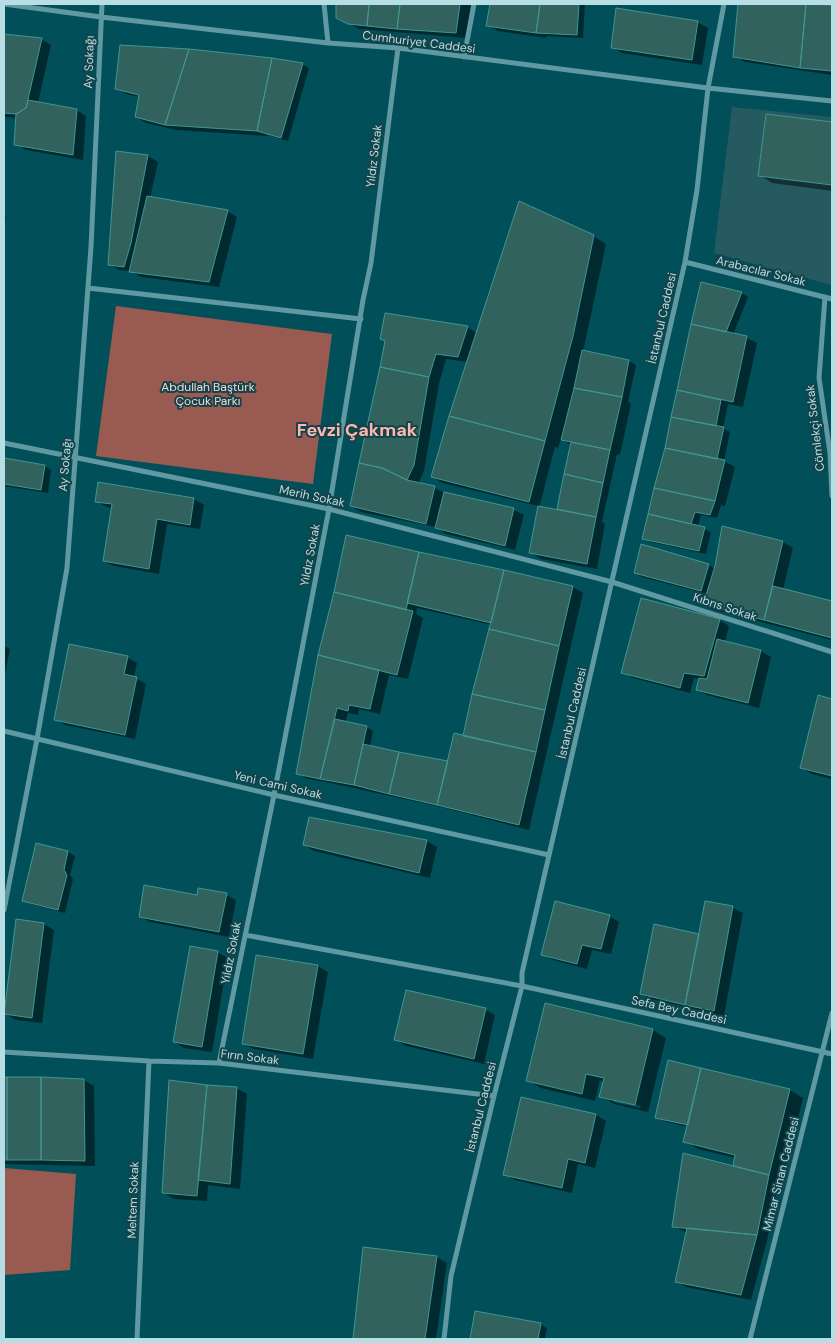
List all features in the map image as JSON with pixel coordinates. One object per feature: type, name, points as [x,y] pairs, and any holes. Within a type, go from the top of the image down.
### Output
[{"type":"street","name":"Cumhuriyet Caddesi","points":[[4,4],[101,17],[398,48],[832,102]]},
{"type":"street","name":"Ay Sokağı","points":[[4,910],[67,568],[88,288],[102,4]]},
{"type":"street","points":[[324,4],[328,42]]},
{"type":"street","points":[[464,57],[474,4]]},
{"type":"street","name":"İstanbul Caddesi","points":[[444,1339],[451,1276],[522,986],[522,973],[685,262],[698,190],[708,88],[724,4]]},
{"type":"street","name":"Yıldız Sokak","points":[[219,1063],[274,795],[329,509],[371,262],[398,48]]},
{"type":"street","name":"Arabacılar Sokak","points":[[685,262],[832,299]]},
{"type":"street","points":[[88,288],[361,319]]},
{"type":"street","name":"Cömlekçi Sokak","points":[[825,297],[819,378],[830,453],[832,496]]},
{"type":"street","name":"Merih Sokak","points":[[4,443],[329,509],[612,582]]},
{"type":"street","name":"Kıbrıs Sokak","points":[[612,582],[832,652]]},
{"type":"street","name":"Yeni Cami Sokak","points":[[4,731],[274,795],[549,855]]},
{"type":"street","name":"Sefa Bey Caddesi","points":[[245,935],[522,986],[832,1054]]},
{"type":"street","name":"Mimar Sinan Caddesi","points":[[750,1339],[832,1013]]},
{"type":"street","name":"Fırın Sokak","points":[[4,1052],[149,1061],[219,1063],[494,1096]]},
{"type":"street","name":"Meltem Sokak","points":[[138,1339],[149,1061]]},
{"type":"shaded area","points":[[732,107],[832,117],[832,285],[714,253]]},
{"type":"green space","name":"Abdullah Baştürk Çocuk Parkı","points":[[116,306],[332,334],[313,484],[96,456]]},
{"type":"green space","points":[[4,1168],[76,1174],[70,1270],[4,1275]]},
{"type":"building","points":[[336,4],[369,4],[367,26],[348,24],[336,18]]},
{"type":"building","points":[[369,4],[400,4],[397,29],[367,26]]},
{"type":"building","points":[[400,4],[460,4],[456,33],[397,29]]},
{"type":"building","points":[[490,4],[540,4],[536,33],[486,26]]},
{"type":"building","points":[[540,4],[579,4],[577,35],[536,33]]},
{"type":"building","points":[[738,4],[806,4],[800,68],[733,57]]},
{"type":"building","points":[[806,4],[832,5],[832,71],[800,68]]},
{"type":"building","points":[[616,8],[698,21],[692,60],[611,48]]},
{"type":"building","points":[[4,34],[42,38],[26,108],[16,114],[4,113]]},
{"type":"building","points":[[120,45],[189,49],[165,125],[135,117],[139,95],[115,89]]},
{"type":"building","points":[[189,49],[272,58],[257,131],[165,125]]},
{"type":"building","points":[[272,58],[303,63],[281,138],[257,131]]},
{"type":"building","points":[[28,100],[77,109],[73,155],[14,145],[16,114],[26,108]]},
{"type":"building","points":[[766,114],[832,122],[832,185],[758,176]]},
{"type":"building","points":[[116,151],[148,155],[131,243],[124,267],[108,265]]},
{"type":"building","points":[[147,196],[228,210],[209,282],[129,272]]},
{"type":"building","points":[[519,201],[594,235],[573,336],[545,441],[449,416]]},
{"type":"building","points":[[701,282],[742,292],[726,332],[691,324]]},
{"type":"building","points":[[385,313],[468,326],[458,357],[436,354],[429,377],[380,367],[385,341],[380,339]]},
{"type":"building","points":[[691,324],[747,336],[733,402],[677,390]]},
{"type":"building","points":[[582,350],[629,360],[622,397],[574,388]]},
{"type":"building","points":[[380,367],[429,377],[414,465],[407,480],[382,468],[359,463]]},
{"type":"building","points":[[574,388],[622,397],[610,450],[561,440]]},
{"type":"building","points":[[677,390],[721,400],[716,426],[671,417]]},
{"type":"building","points":[[449,416],[545,441],[529,502],[431,477]]},
{"type":"building","points":[[671,417],[724,427],[717,459],[665,448]]},
{"type":"building","points":[[571,442],[610,450],[603,483],[564,474]]},
{"type":"building","points":[[665,448],[725,460],[715,501],[654,488]]},
{"type":"building","points":[[4,458],[45,465],[41,490],[4,484]]},
{"type":"building","points":[[359,463],[382,468],[407,480],[435,486],[426,524],[350,506]]},
{"type":"building","points":[[564,474],[603,483],[596,517],[557,509]]},
{"type":"building","points":[[98,482],[194,498],[190,525],[157,519],[149,569],[103,561],[112,504],[95,502]]},
{"type":"building","points":[[654,488],[715,501],[710,515],[695,512],[691,524],[648,514]]},
{"type":"building","points":[[444,492],[514,508],[505,546],[435,528]]},
{"type":"building","points":[[538,506],[596,517],[587,564],[529,553]]},
{"type":"building","points":[[648,514],[705,527],[699,551],[642,539]]},
{"type":"building","points":[[722,526],[783,541],[764,620],[703,605],[715,566]]},
{"type":"building","points":[[346,535],[419,552],[406,610],[334,592]]},
{"type":"building","points":[[641,544],[709,564],[701,591],[634,573]]},
{"type":"building","points":[[419,552],[504,570],[491,623],[407,603]]},
{"type":"building","points":[[504,570],[573,586],[559,646],[489,629]]},
{"type":"building","points":[[773,586],[832,601],[832,638],[764,620]]},
{"type":"building","points":[[334,592],[413,611],[397,675],[318,655]]},
{"type":"building","points":[[641,598],[720,619],[704,676],[684,673],[680,688],[621,673]]},
{"type":"building","points":[[489,629],[559,646],[545,710],[472,694]]},
{"type":"building","points":[[717,639],[761,650],[748,703],[696,690],[699,678],[707,679]]},
{"type":"building","points":[[69,644],[128,656],[124,674],[137,677],[125,735],[54,720]]},
{"type":"building","points":[[318,655],[379,670],[370,709],[349,705],[348,711],[337,708],[320,779],[296,774]]},
{"type":"building","points":[[472,694],[545,710],[536,752],[463,736]]},
{"type":"building","points":[[818,695],[832,699],[832,776],[800,768]]},
{"type":"building","points":[[335,719],[367,726],[354,785],[320,779]]},
{"type":"building","points":[[454,733],[536,752],[519,825],[437,805]]},
{"type":"building","points":[[363,744],[399,752],[389,794],[354,785]]},
{"type":"building","points":[[399,752],[448,761],[437,805],[389,794]]},
{"type":"building","points":[[309,817],[427,840],[419,873],[303,845]]},
{"type":"building","points":[[36,843],[68,851],[64,870],[67,875],[58,910],[22,901]]},
{"type":"building","points":[[144,885],[197,895],[198,888],[227,893],[219,932],[139,917]]},
{"type":"building","points":[[555,901],[610,915],[601,949],[582,945],[577,964],[541,955]]},
{"type":"building","points":[[705,901],[733,906],[714,1011],[685,1005]]},
{"type":"building","points":[[16,919],[44,923],[32,1018],[4,1014]]},
{"type":"building","points":[[654,924],[699,934],[685,1005],[640,994]]},
{"type":"building","points":[[190,946],[218,951],[202,1047],[173,1042]]},
{"type":"building","points":[[256,955],[318,965],[303,1054],[242,1044]]},
{"type":"building","points":[[406,990],[486,1008],[474,1059],[394,1040]]},
{"type":"building","points":[[545,1003],[653,1029],[635,1105],[599,1097],[604,1078],[586,1074],[582,1094],[526,1081]]},
{"type":"building","points":[[668,1060],[701,1068],[688,1125],[655,1118]]},
{"type":"building","points":[[701,1068],[790,1089],[769,1175],[733,1166],[735,1155],[683,1142]]},
{"type":"building","points":[[4,1077],[7,1077],[7,1160],[4,1160]]},
{"type":"building","points":[[7,1077],[41,1077],[41,1160],[7,1160]]},
{"type":"building","points":[[41,1077],[84,1079],[85,1161],[41,1160]]},
{"type":"building","points":[[169,1080],[207,1085],[197,1196],[162,1193]]},
{"type":"building","points":[[207,1085],[237,1087],[230,1184],[198,1180]]},
{"type":"building","points":[[521,1097],[596,1114],[585,1163],[568,1159],[562,1188],[503,1175]]},
{"type":"building","points":[[683,1153],[769,1175],[757,1235],[672,1227]]},
{"type":"building","points":[[687,1228],[757,1235],[741,1295],[675,1282]]},
{"type":"building","points":[[363,1247],[437,1256],[425,1339],[353,1339]]},
{"type":"building","points":[[475,1311],[541,1323],[538,1339],[470,1339]]},
{"type":"district","name":"Fevzi Çakmak","points":[[357,430]]}]
